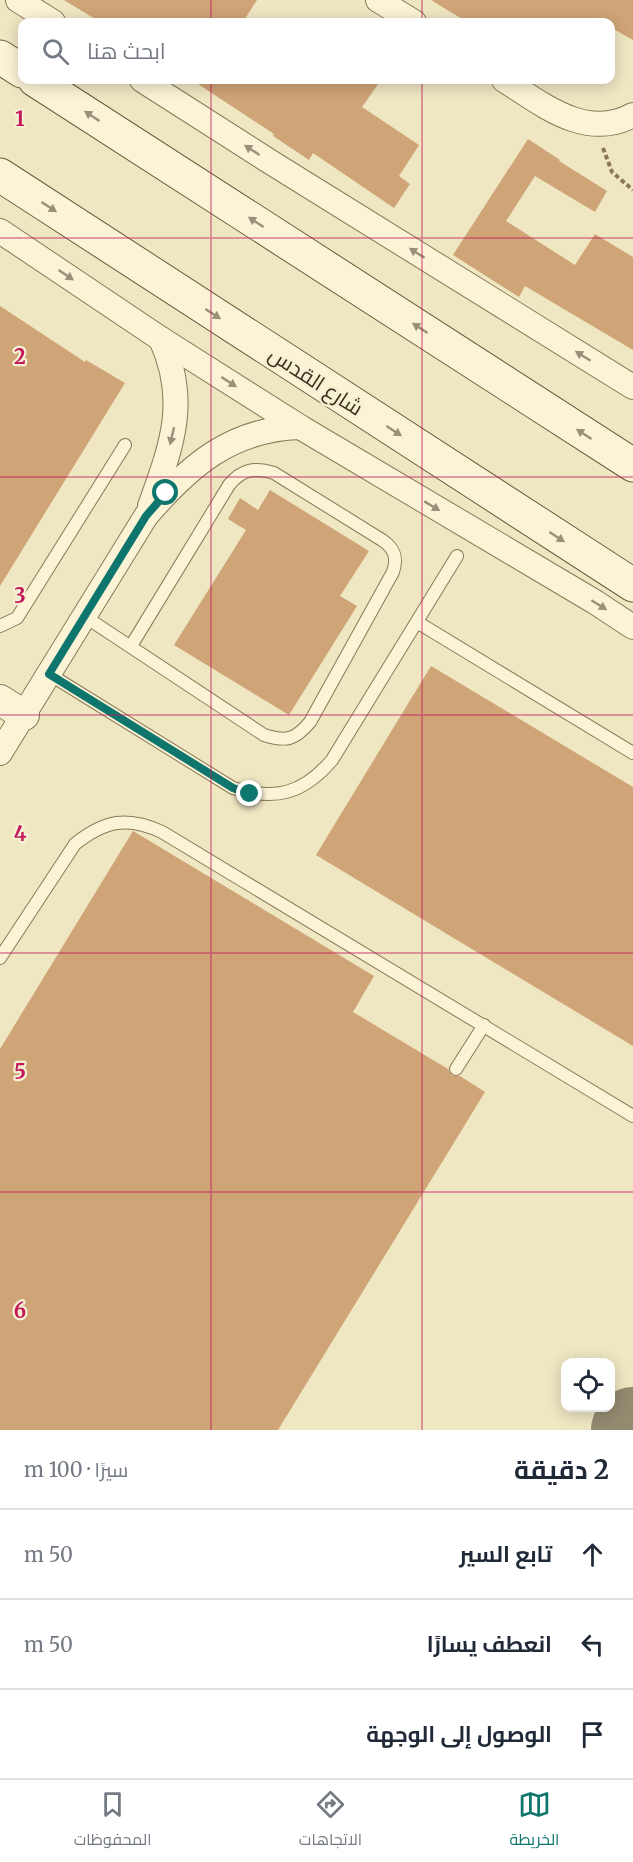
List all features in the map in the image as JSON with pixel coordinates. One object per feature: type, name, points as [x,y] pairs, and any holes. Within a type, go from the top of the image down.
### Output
[{"type":"main road","points":[[0,57],[18,68]]},
{"type":"main road","points":[[41,84],[633,465]]},
{"type":"main road","name":"شارع القدس","points":[[0,176],[633,585]]},
{"type":"street","points":[[18,0],[47,18]]},
{"type":"street","points":[[378,0],[407,18]]},
{"type":"street","points":[[148,84],[633,387]]},
{"type":"street","points":[[511,84],[574,121],[599,125],[623,121],[633,115]]},
{"type":"street","points":[[0,231],[161,339],[300,428],[595,602],[633,627]]},
{"type":"street","points":[[146,516],[165,462],[177,413],[174,372],[161,339]]},
{"type":"street","points":[[0,753],[12,707],[49,674],[146,516],[166,493],[189,472],[230,444],[262,431],[300,428]]},
{"type":"lane","points":[[0,627],[17,618],[125,445]]},
{"type":"lane","points":[[84,616],[264,735],[277,739],[290,739],[302,732],[310,722],[393,572],[396,563],[395,554],[390,545],[274,473],[261,469],[249,470],[237,475],[229,485],[131,646]]},
{"type":"lane","points":[[49,674],[233,788],[250,794],[269,795],[288,792],[304,786],[320,774],[332,760],[457,556]]},
{"type":"lane","points":[[417,622],[633,753]]},
{"type":"lane","points":[[0,958],[75,844],[90,832],[107,824],[126,822],[145,824],[162,832],[633,1116]]},
{"type":"lane","points":[[456,1069],[484,1025]]},
{"type":"path","points":[[599,125],[603,151],[612,172],[633,190]]},
{"type":"building","points":[[64,0],[257,0],[246,18],[93,18]]},
{"type":"building","points":[[431,0],[633,0],[633,40],[615,30],[615,18],[460,18]]},
{"type":"building","points":[[198,84],[378,84],[362,107],[419,145],[399,176],[410,184],[394,208],[313,153],[309,160],[273,136],[274,134]]},
{"type":"building","points":[[528,139],[607,191],[595,212],[535,176],[506,221],[575,265],[595,234],[633,257],[633,350],[525,286],[519,297],[453,255]]},
{"type":"building","points":[[0,306],[85,362],[86,360],[125,383],[0,586]]},
{"type":"building","points":[[270,490],[369,551],[340,596],[357,606],[289,715],[174,645],[246,530],[228,519],[240,498],[258,510]]},
{"type":"building","points":[[431,666],[633,787],[633,1046],[316,855]]},
{"type":"building","points":[[133,831],[374,976],[353,1012],[448,1069],[452,1076],[460,1076],[485,1092],[278,1430],[0,1430],[0,1049]]},
{"type":"route","points":[[166,493],[146,516],[49,674],[233,788],[250,794]]}]
